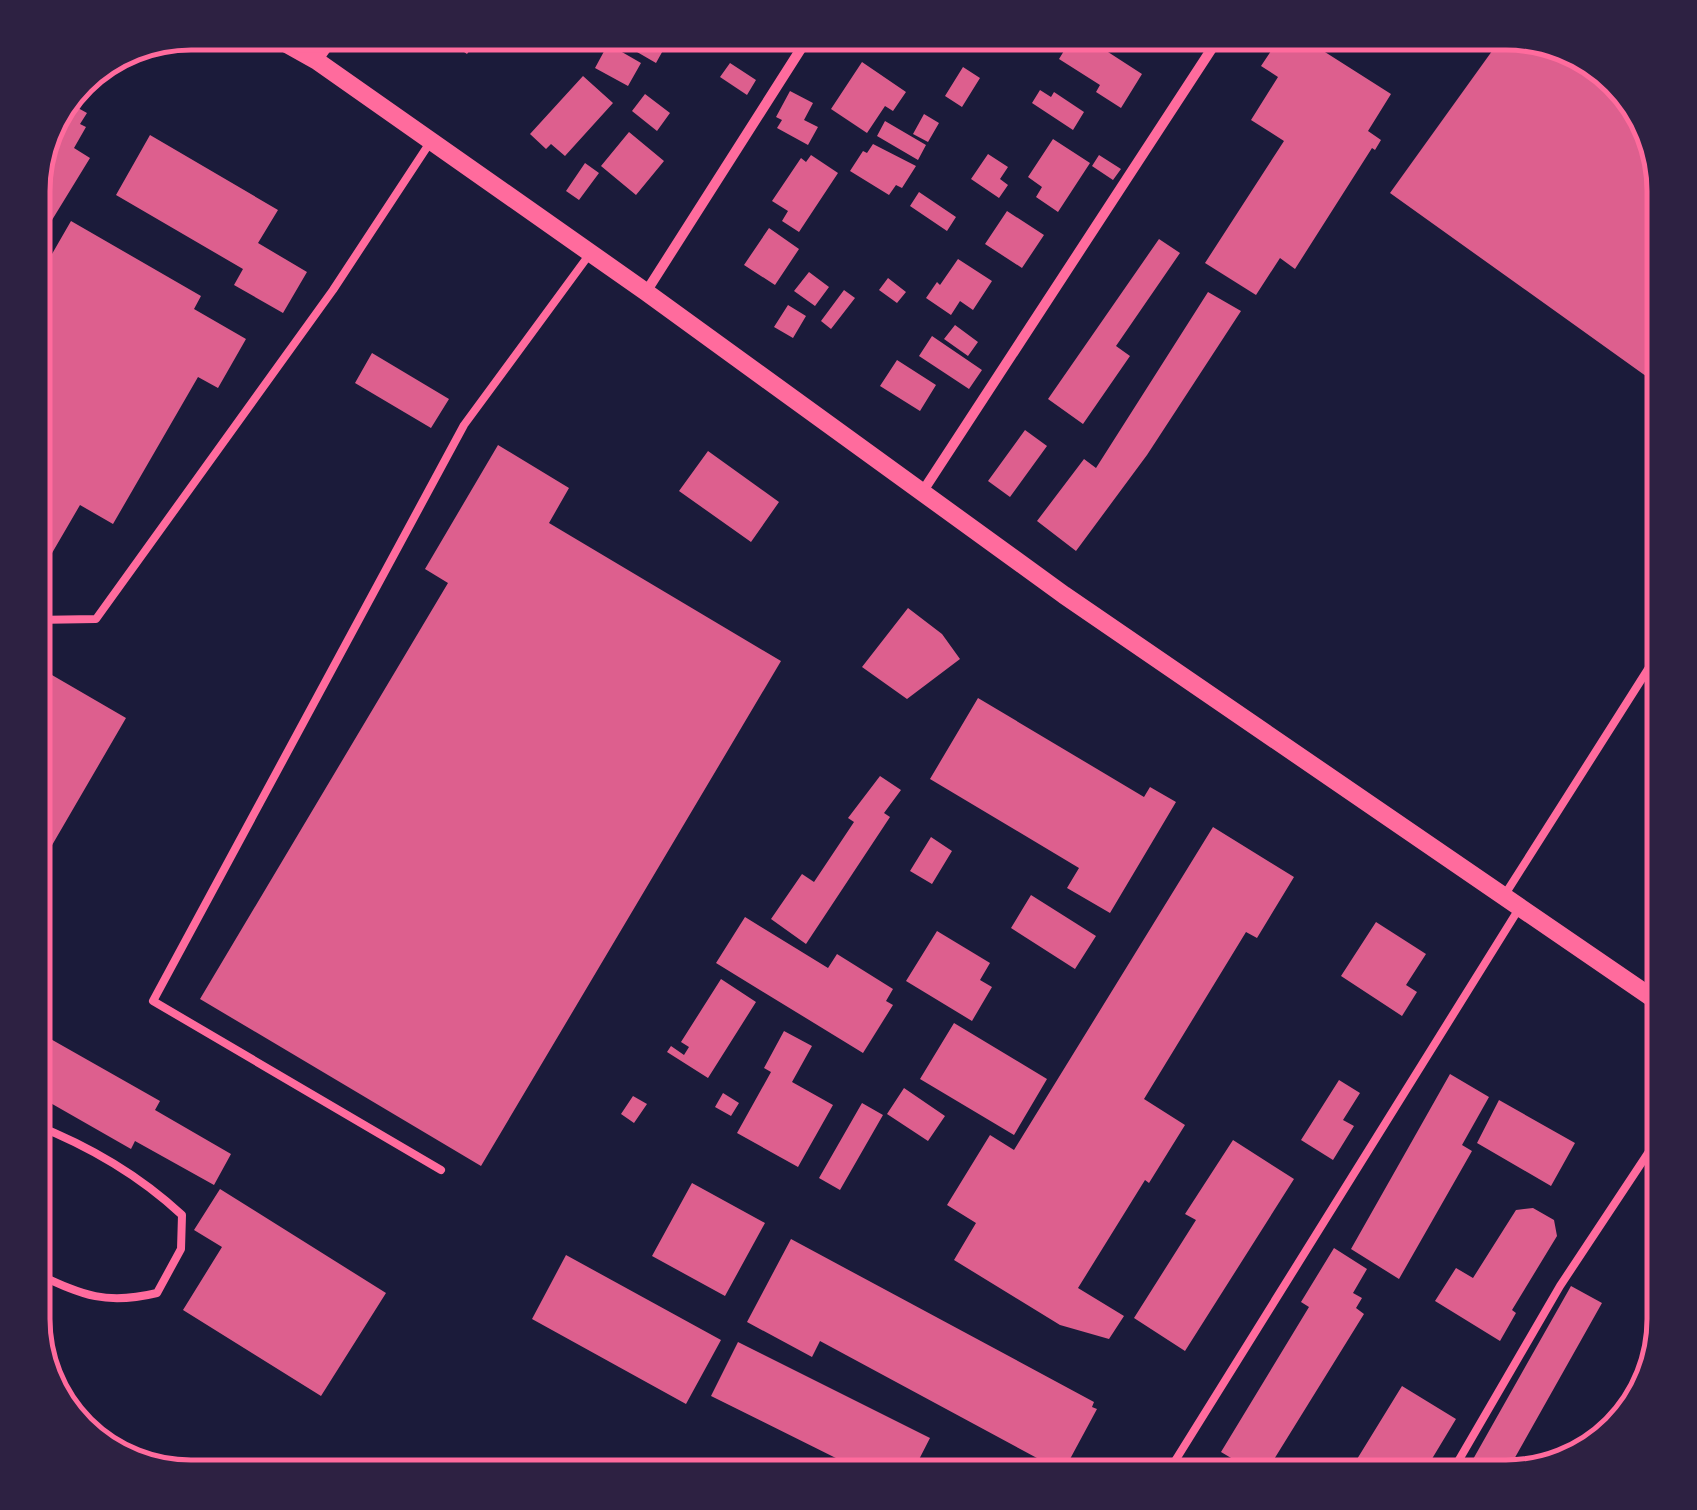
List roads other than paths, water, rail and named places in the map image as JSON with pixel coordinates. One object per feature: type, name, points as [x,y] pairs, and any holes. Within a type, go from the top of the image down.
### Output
[{"type":"street","points":[[297,50],[646,292],[921,494],[1647,994]]},
{"type":"street","points":[[316,61],[324,50]]},
{"type":"street","points":[[646,292],[801,50]]},
{"type":"street","points":[[921,494],[1210,50]]},
{"type":"lane","points":[[50,620],[96,620],[334,290],[430,141]]},
{"type":"lane","points":[[441,1170],[154,1001],[464,424],[589,255]]},
{"type":"lane","points":[[1176,1460],[1647,673]]},
{"type":"lane","points":[[50,1131],[151,1187],[182,1215],[180,1249],[157,1293],[128,1300],[85,1296],[50,1280]]},
{"type":"lane","points":[[1459,1460],[1560,1286],[1647,1155]]}]
